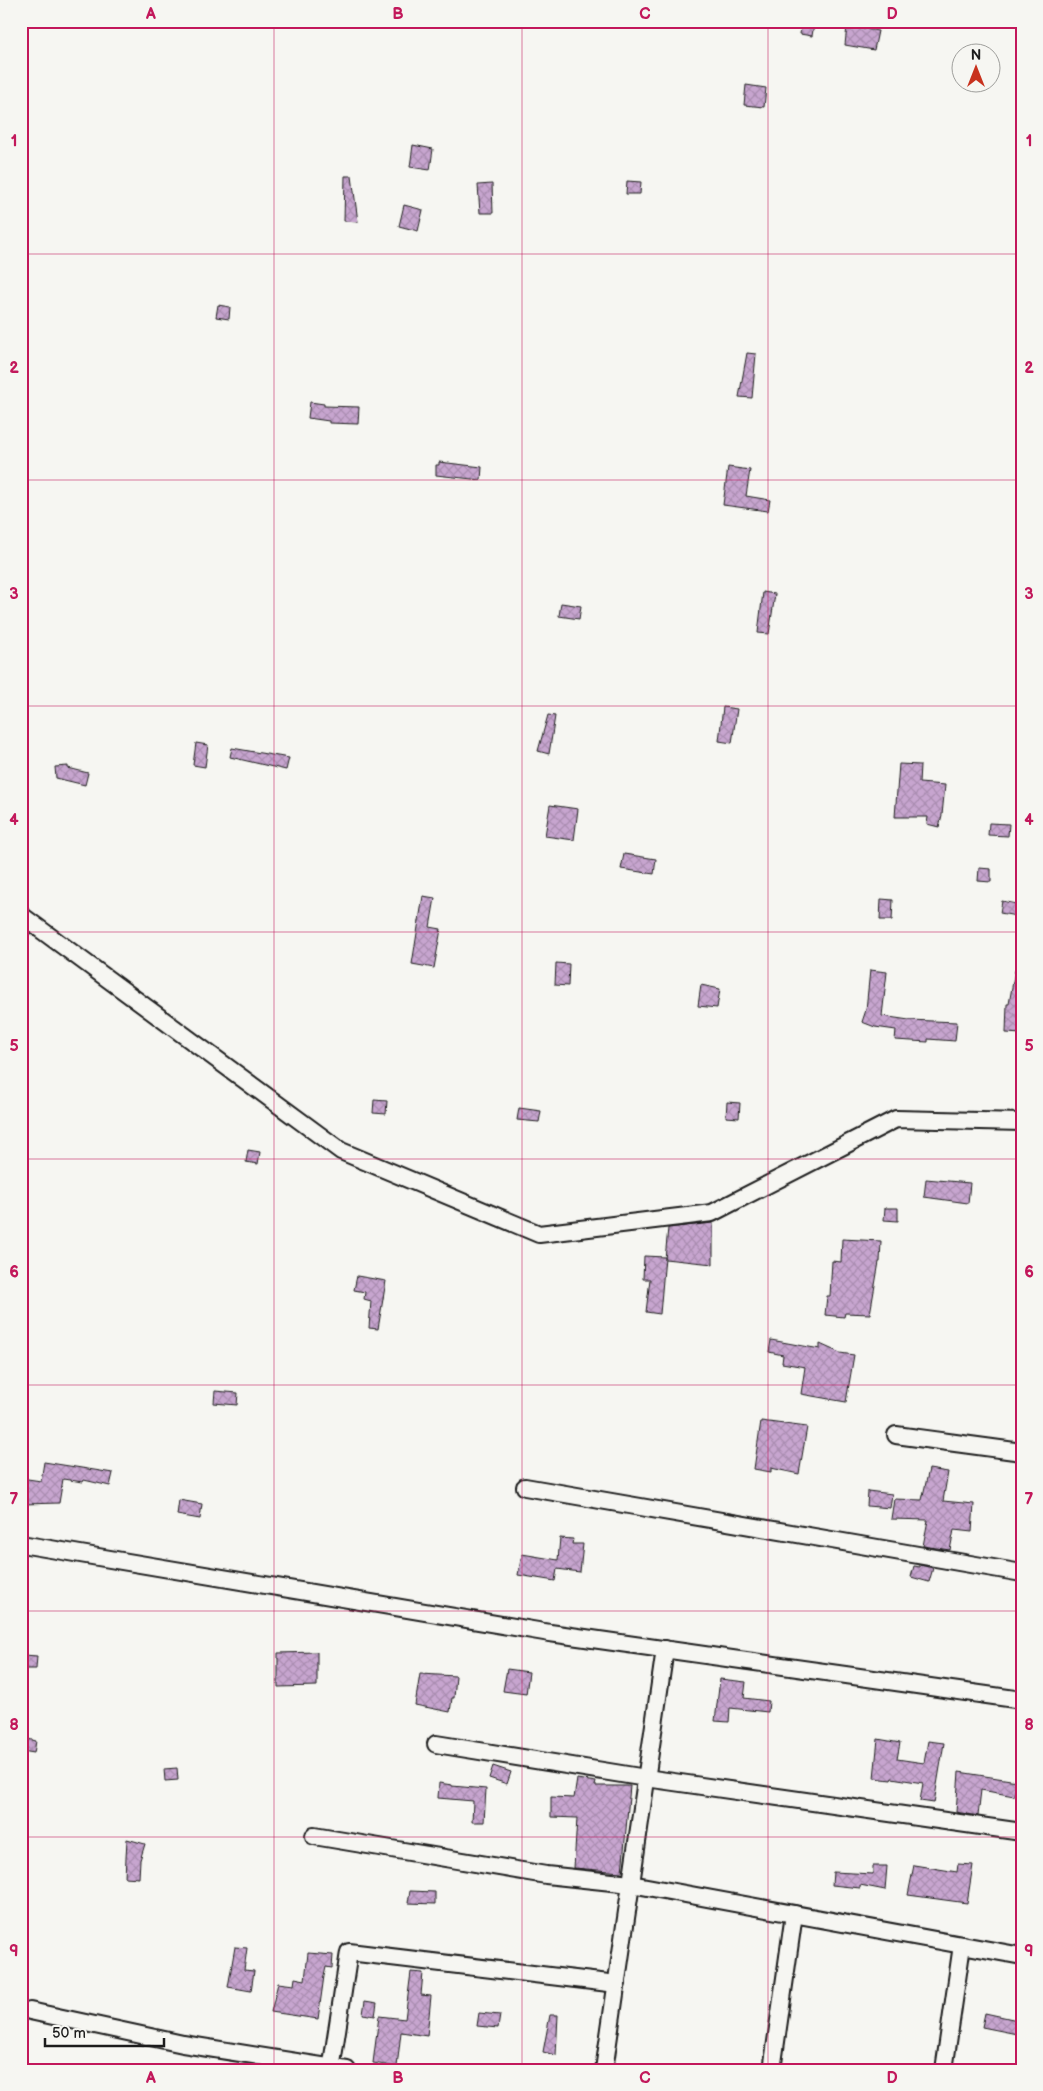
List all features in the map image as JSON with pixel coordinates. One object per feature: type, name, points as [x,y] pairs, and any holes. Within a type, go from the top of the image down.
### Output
[{"type":"street","points":[[21,915],[341,1151],[539,1234],[712,1213],[896,1119],[1022,1122]]},
{"type":"street","points":[[896,1436],[1022,1452]]},
{"type":"street","points":[[525,1487],[1022,1573]]},
{"type":"street","points":[[21,1544],[550,1633],[1022,1700]]},
{"type":"street","points":[[604,2070],[665,1649]]},
{"type":"street","points":[[436,1744],[646,1778],[1022,1832]]},
{"type":"street","points":[[314,1836],[546,1875],[631,1884],[1022,1956]]},
{"type":"street","points":[[772,2070],[794,1914]]},
{"type":"street","points":[[944,2070],[962,1945]]},
{"type":"street","points":[[30,2011],[183,2044],[336,2069],[349,1952],[616,1984]]},
{"type":"building","points":[[802,22],[814,24],[812,36],[800,34]]},
{"type":"building","points":[[847,26],[878,31],[874,50],[845,45]]},
{"type":"building","points":[[746,85],[766,88],[764,107],[744,105]]},
{"type":"building","points":[[413,145],[433,149],[430,170],[410,167]]},
{"type":"building","points":[[345,176],[352,176],[358,222],[344,221]]},
{"type":"building","points":[[627,181],[641,182],[640,194],[626,194]]},
{"type":"building","points":[[492,184],[493,213],[480,213],[478,185]]},
{"type":"building","points":[[404,205],[423,210],[418,231],[399,226]]},
{"type":"building","points":[[218,305],[230,307],[229,319],[216,317]]},
{"type":"building","points":[[747,353],[756,354],[752,398],[739,397]]},
{"type":"building","points":[[310,402],[324,404],[324,406],[359,407],[358,424],[329,423],[329,421],[308,418]]},
{"type":"building","points":[[439,462],[482,467],[481,480],[436,475],[436,465],[439,465]]},
{"type":"building","points":[[728,467],[750,470],[746,496],[770,500],[768,511],[723,505]]},
{"type":"building","points":[[763,592],[775,594],[769,634],[758,633]]},
{"type":"building","points":[[561,603],[581,606],[579,619],[559,616]]},
{"type":"building","points":[[723,707],[737,709],[732,743],[719,741]]},
{"type":"building","points":[[548,715],[555,716],[549,754],[538,751]]},
{"type":"building","points":[[196,743],[208,745],[205,767],[193,765]]},
{"type":"building","points":[[232,748],[289,758],[286,770],[230,757]]},
{"type":"building","points":[[899,764],[920,765],[919,783],[945,785],[939,827],[927,824],[928,817],[895,817]]},
{"type":"building","points":[[68,766],[68,768],[88,773],[85,785],[56,778],[55,767]]},
{"type":"building","points":[[550,805],[578,809],[574,840],[545,836]]},
{"type":"building","points":[[989,823],[1009,824],[1008,836],[988,835]]},
{"type":"building","points":[[624,854],[656,859],[654,874],[621,869]]},
{"type":"building","points":[[979,868],[991,869],[991,882],[978,881]]},
{"type":"building","points":[[423,896],[435,898],[430,927],[441,929],[434,968],[412,964]]},
{"type":"building","points":[[881,899],[893,900],[892,920],[880,920]]},
{"type":"building","points":[[1002,901],[1022,905],[1022,917],[1000,913]]},
{"type":"building","points":[[556,963],[569,964],[568,986],[555,985]]},
{"type":"building","points":[[870,970],[887,972],[882,1016],[909,1020],[957,1022],[955,1041],[928,1039],[928,1042],[895,1040],[896,1030],[875,1027],[862,1022],[866,1010]]},
{"type":"building","points":[[1015,970],[1022,971],[1022,1034],[1006,1033],[1007,1004],[1009,1004]]},
{"type":"building","points":[[701,985],[720,989],[717,1008],[698,1006]]},
{"type":"building","points":[[374,1100],[387,1101],[386,1114],[373,1113]]},
{"type":"building","points":[[727,1102],[740,1103],[739,1118],[726,1117]]},
{"type":"building","points":[[519,1108],[541,1111],[539,1122],[517,1120]]},
{"type":"building","points":[[248,1150],[260,1152],[258,1164],[246,1162]]},
{"type":"building","points":[[926,1179],[970,1183],[968,1203],[924,1197]]},
{"type":"building","points":[[885,1208],[898,1208],[898,1221],[884,1220]]},
{"type":"building","points":[[713,1223],[713,1264],[665,1259],[668,1228]]},
{"type":"building","points":[[842,1239],[881,1241],[880,1262],[870,1314],[845,1313],[844,1317],[825,1315],[827,1296],[830,1296],[832,1261],[841,1262]]},
{"type":"building","points":[[644,1256],[665,1257],[660,1314],[646,1312],[650,1279],[643,1279]]},
{"type":"building","points":[[357,1276],[386,1281],[378,1329],[369,1328],[371,1301],[364,1299],[365,1292],[354,1290]]},
{"type":"building","points":[[771,1340],[820,1349],[820,1344],[840,1353],[854,1355],[846,1402],[801,1394],[805,1367],[782,1363],[783,1355],[769,1352]]},
{"type":"building","points":[[215,1391],[238,1393],[237,1405],[214,1403]]},
{"type":"building","points":[[761,1421],[807,1427],[799,1474],[771,1468],[771,1472],[754,1469]]},
{"type":"building","points":[[44,1462],[113,1473],[110,1486],[84,1480],[83,1482],[63,1479],[59,1503],[24,1504],[21,1478],[41,1481]]},
{"type":"building","points":[[929,1469],[948,1472],[943,1501],[974,1504],[972,1532],[954,1530],[950,1550],[923,1546],[928,1520],[891,1519],[894,1499],[922,1500]]},
{"type":"building","points":[[868,1491],[892,1494],[890,1508],[867,1506]]},
{"type":"building","points":[[179,1500],[202,1504],[200,1519],[177,1515]]},
{"type":"building","points":[[560,1538],[573,1539],[572,1544],[583,1544],[580,1572],[557,1569],[555,1581],[518,1575],[522,1554],[558,1560]]},
{"type":"building","points":[[920,1565],[933,1568],[929,1582],[911,1577],[914,1566],[920,1567]]},
{"type":"building","points":[[317,1652],[317,1686],[278,1687],[278,1653]]},
{"type":"building","points":[[24,1655],[37,1656],[36,1669],[24,1669]]},
{"type":"building","points":[[507,1669],[529,1672],[526,1694],[503,1691]]},
{"type":"building","points":[[420,1674],[456,1676],[454,1698],[452,1698],[450,1712],[415,1705]]},
{"type":"building","points":[[720,1679],[746,1682],[744,1698],[769,1701],[768,1712],[730,1708],[729,1722],[715,1721]]},
{"type":"building","points":[[24,1738],[36,1741],[34,1753],[22,1751]]},
{"type":"building","points":[[878,1739],[900,1743],[897,1759],[924,1763],[928,1741],[944,1743],[934,1803],[920,1801],[923,1783],[892,1778],[891,1780],[874,1778]]},
{"type":"building","points":[[493,1766],[511,1772],[507,1784],[489,1778]]},
{"type":"building","points":[[177,1768],[178,1780],[165,1781],[164,1769]]},
{"type":"building","points":[[959,1772],[1017,1781],[1014,1796],[981,1790],[978,1816],[956,1812]]},
{"type":"building","points":[[577,1779],[596,1782],[595,1786],[630,1786],[622,1872],[574,1868],[577,1818],[551,1817],[551,1797],[574,1798]]},
{"type":"building","points":[[439,1783],[486,1789],[484,1822],[472,1822],[473,1801],[438,1798]]},
{"type":"building","points":[[127,1839],[145,1844],[140,1860],[139,1878],[125,1877]]},
{"type":"building","points":[[958,1864],[973,1865],[967,1903],[908,1895],[914,1865],[957,1872]]},
{"type":"building","points":[[873,1866],[887,1866],[885,1890],[860,1885],[860,1888],[832,1885],[833,1872],[873,1874]]},
{"type":"building","points":[[410,1891],[435,1892],[435,1904],[408,1903]]},
{"type":"building","points":[[235,1947],[247,1948],[244,1970],[254,1971],[251,1991],[228,1987]]},
{"type":"building","points":[[308,1953],[333,1955],[332,1968],[326,1967],[318,2019],[271,2012],[278,1983],[294,1985],[295,1978],[305,1980]]},
{"type":"building","points":[[411,1972],[423,1973],[421,1995],[431,1996],[427,2036],[401,2032],[397,2067],[373,2063],[379,2016],[405,2019]]},
{"type":"building","points":[[365,2001],[377,2003],[375,2016],[363,2014]]},
{"type":"building","points":[[479,2013],[500,2015],[498,2028],[477,2026]]},
{"type":"building","points":[[985,2013],[1022,2021],[1022,2035],[982,2027]]},
{"type":"building","points":[[550,2015],[558,2015],[556,2055],[543,2052]]}]
